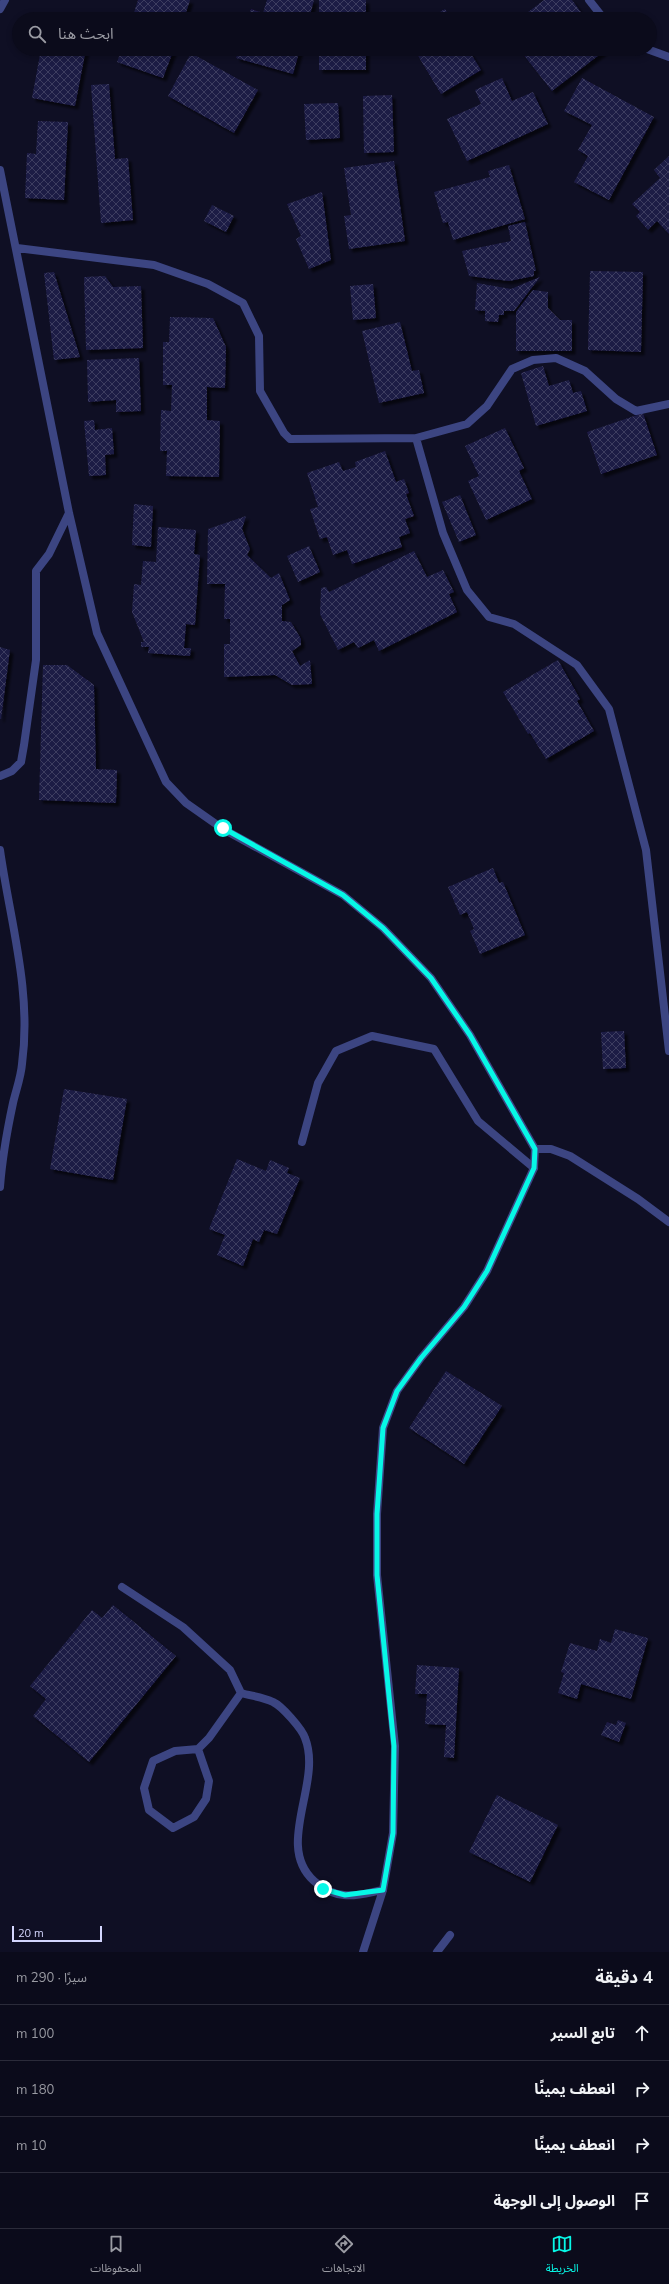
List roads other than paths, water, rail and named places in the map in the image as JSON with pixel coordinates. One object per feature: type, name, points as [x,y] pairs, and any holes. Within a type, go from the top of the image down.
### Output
[{"type":"street","points":[[0,8],[5,0]]},
{"type":"street","points":[[589,0],[598,12]]},
{"type":"street","points":[[657,53],[669,57]]},
{"type":"street","points":[[0,170],[17,248],[69,514],[97,633],[166,782],[186,803],[217,824],[297,871],[343,895],[383,928],[431,978],[470,1035],[535,1149],[534,1168],[487,1271],[464,1307],[421,1358],[397,1391],[383,1428],[377,1514],[377,1575],[394,1746],[393,1833],[383,1890],[362,1952]]},
{"type":"street","points":[[17,248],[154,265],[208,284],[244,303],[259,336],[260,391],[284,433],[290,439],[416,438],[467,424],[487,406],[512,369],[533,360],[556,358],[585,371],[616,399],[636,411],[669,404]]},
{"type":"street","points":[[416,438],[443,533],[467,590],[489,617],[514,624],[577,664],[609,709],[646,850],[669,1051]]},
{"type":"street","points":[[0,776],[12,771],[21,762],[24,745],[36,660],[36,571],[48,554],[69,514]]},
{"type":"street","points":[[0,850],[15,928],[22,975],[24,1017],[22,1064],[13,1101],[2,1163],[0,1187]]},
{"type":"street","points":[[302,1142],[318,1083],[336,1051],[372,1036],[434,1049],[478,1121],[534,1168]]},
{"type":"street","points":[[535,1149],[551,1148],[570,1156],[638,1199],[669,1222]]},
{"type":"street","points":[[122,1587],[183,1626],[230,1670],[241,1693],[274,1702],[289,1716],[305,1737],[310,1762],[298,1828],[298,1855],[307,1874],[323,1889],[345,1895],[383,1890]]},
{"type":"street","points":[[198,1749],[209,1781],[206,1799],[194,1817],[173,1828],[149,1810],[144,1788],[154,1761],[175,1751],[198,1749],[209,1738],[241,1693]]},
{"type":"street","points":[[437,1952],[450,1935]]}]
